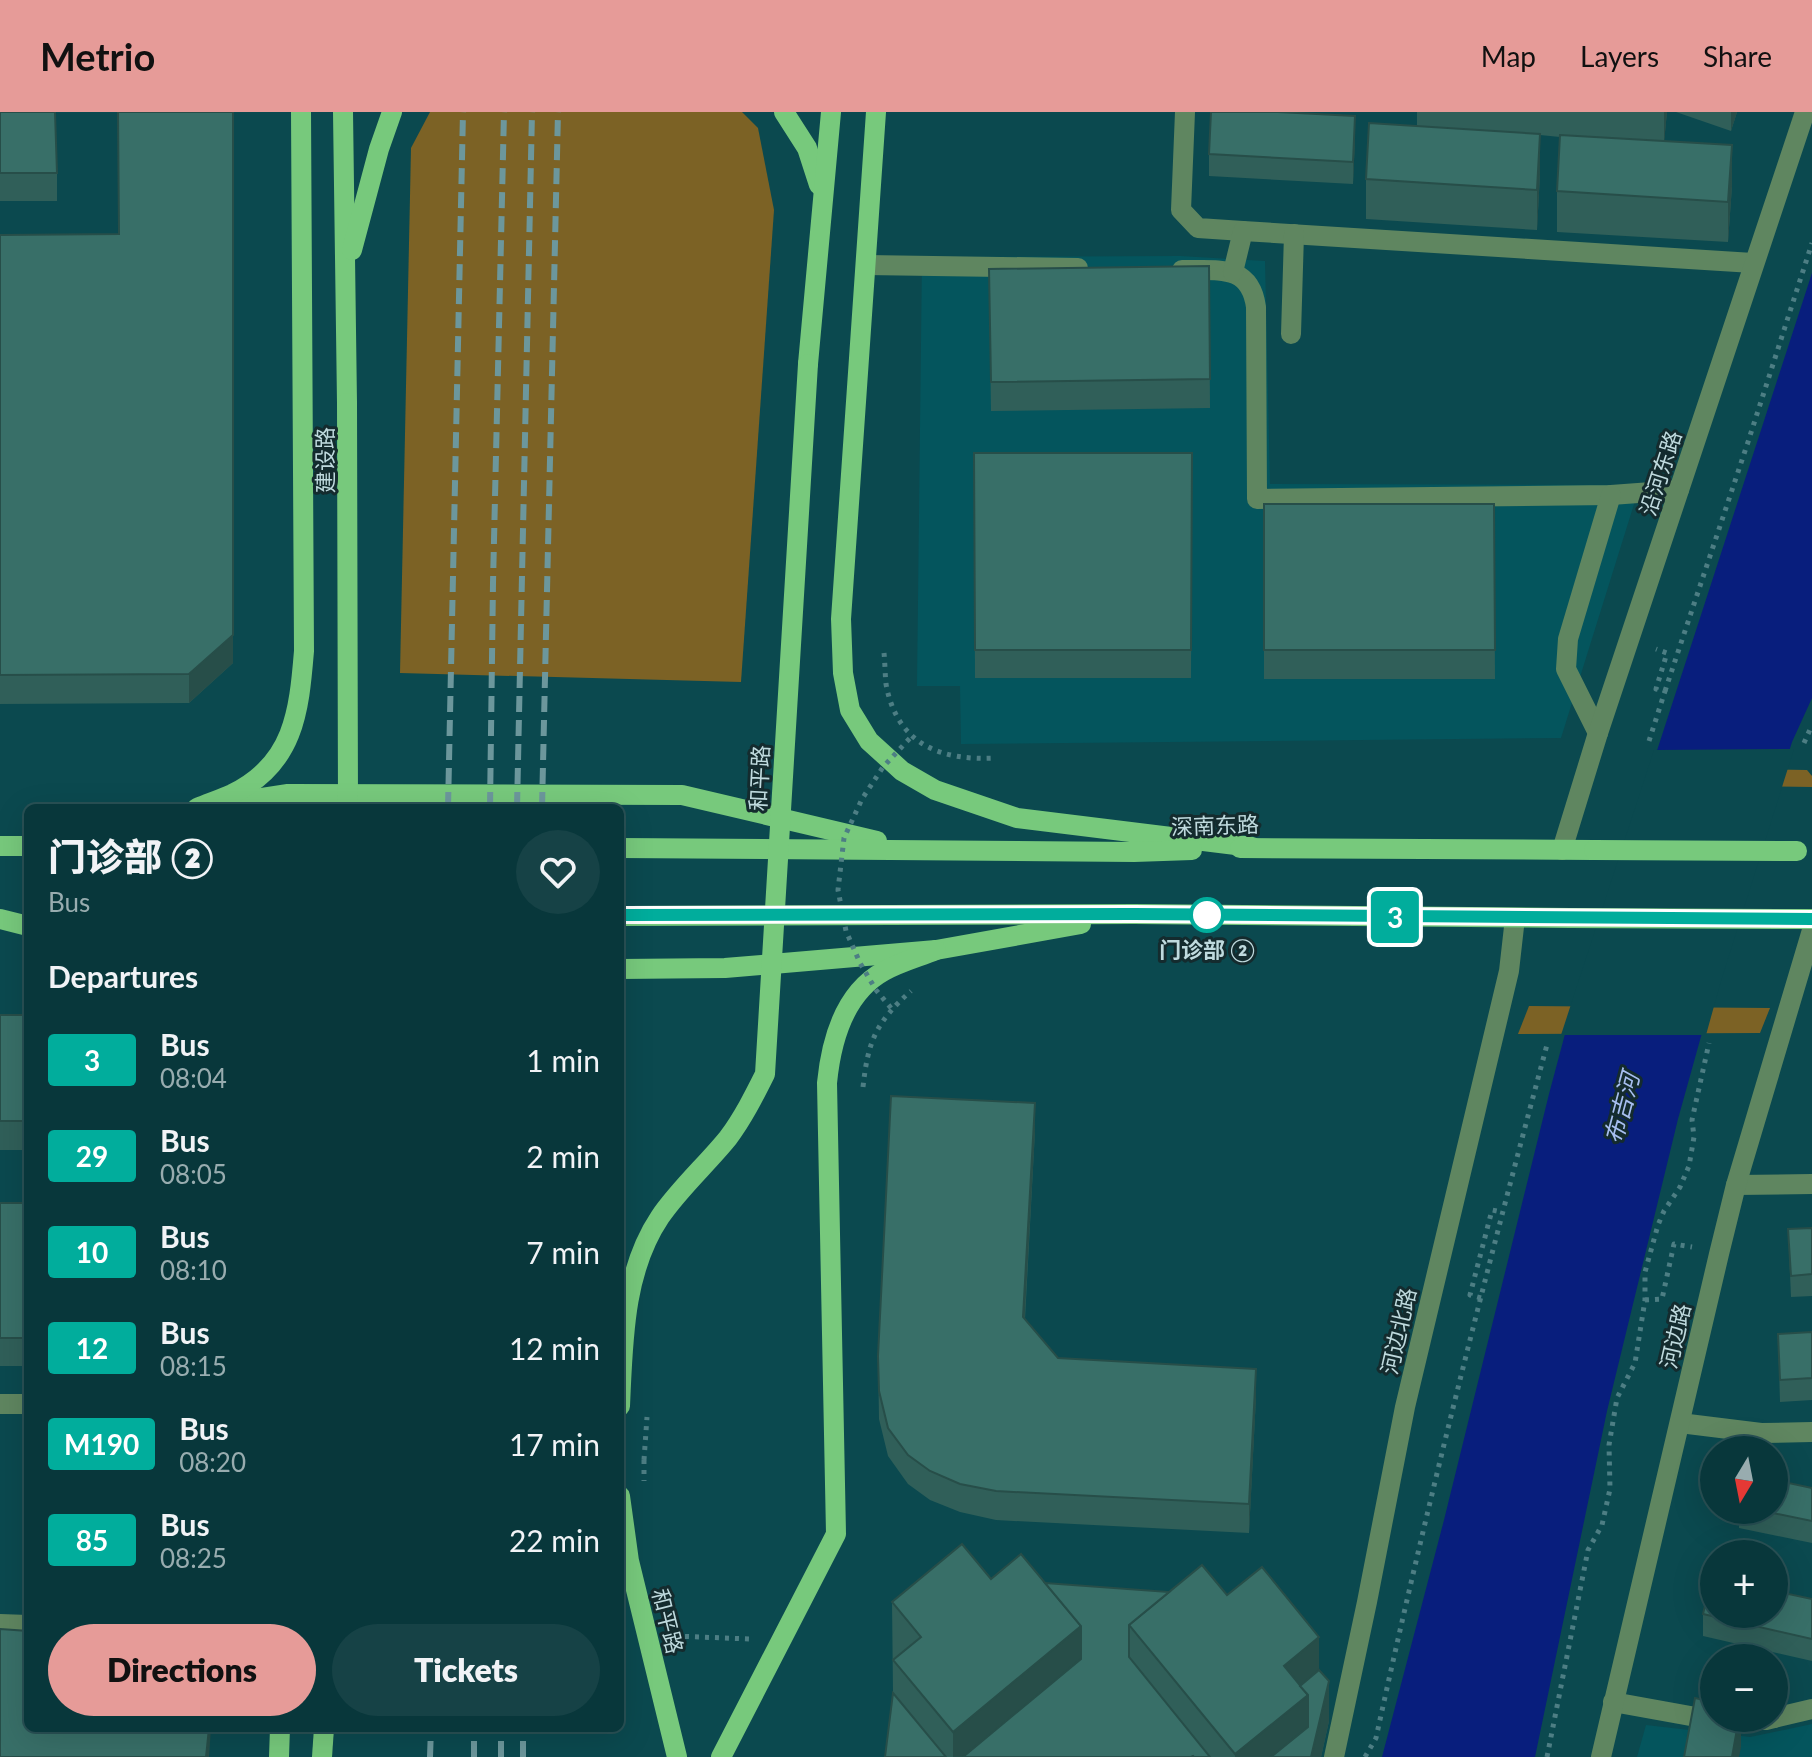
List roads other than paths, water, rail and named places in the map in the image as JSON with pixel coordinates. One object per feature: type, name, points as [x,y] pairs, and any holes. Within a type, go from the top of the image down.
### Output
[{"type":"main road","points":[[208,804],[234,793],[263,774],[282,752],[300,696],[304,651],[301,112]]},
{"type":"main road","name":"建设路","points":[[343,112],[348,804]]},
{"type":"main road","points":[[345,275],[392,112]]},
{"type":"main road","points":[[784,112],[807,148],[822,204]]},
{"type":"main road","name":"和平路","points":[[624,1334],[629,1297],[641,1254],[660,1217],[730,1135],[765,1074],[808,364],[831,112]]},
{"type":"main road","points":[[876,112],[841,619],[843,673],[850,710],[869,741],[902,771],[935,790],[1017,818],[1252,847]]},
{"type":"main road","points":[[220,804],[288,794],[682,795],[912,849]]},
{"type":"main road","name":"深南东路","points":[[624,848],[1134,852],[1252,847],[1804,851]]},
{"type":"main road","points":[[624,916],[1134,914],[1812,919]]},
{"type":"main road","points":[[624,969],[725,968],[936,950],[1134,914]]},
{"type":"main road","points":[[0,918],[24,917]]},
{"type":"main road","points":[[0,918],[24,925]]},
{"type":"main road","points":[[721,1757],[836,1534],[827,1083],[835,1037],[853,999],[868,982],[884,971],[936,950]]},
{"type":"main road","name":"和平路","points":[[624,1525],[629,1561],[677,1757]]},
{"type":"main road","points":[[279,1757],[280,1732]]},
{"type":"main road","points":[[322,1757],[324,1732]]},
{"type":"street","points":[[1185,112],[1181,210],[1198,228],[1753,263]]},
{"type":"street","name":"沿河东路","points":[[1562,850],[1805,112]]},
{"type":"street","points":[[1233,272],[1243,231]]},
{"type":"street","points":[[1291,334],[1294,234]]},
{"type":"street","points":[[866,265],[1103,269]]},
{"type":"street","points":[[1166,270],[1233,272],[1245,279],[1254,293],[1257,499],[1611,495],[1679,490]]},
{"type":"street","points":[[1598,733],[1566,669],[1568,639],[1611,495]]},
{"type":"street","name":"河边北路","points":[[1334,1757],[1405,1407],[1509,971],[1515,918]]},
{"type":"street","name":"河边路","points":[[1601,1757],[1736,1185],[1812,930]]},
{"type":"street","points":[[1736,1185],[1812,1184]]},
{"type":"street","points":[[0,1404],[24,1404]]},
{"type":"street","points":[[1680,1423],[1761,1433],[1812,1432]]},
{"type":"street","points":[[0,1624],[24,1625]]},
{"type":"street","points":[[1613,1702],[1700,1718]]},
{"type":"street","points":[[1788,1715],[1812,1709]]},
{"type":"water","name":"布吉河","points":[[1812,273],[1812,698],[1792,742],[1717,979],[1678,1119],[1607,1411],[1535,1757],[1382,1757],[1565,1034]]},
{"type":"railway","points":[[448,804],[463,112]]},
{"type":"railway","points":[[490,804],[504,112]]},
{"type":"railway","points":[[517,804],[532,112]]},
{"type":"railway","points":[[542,804],[558,112]]},
{"type":"railway","points":[[430,1757],[431,1732]]},
{"type":"railway","points":[[474,1732],[474,1757]]},
{"type":"railway","points":[[501,1732],[501,1757]]},
{"type":"railway","points":[[523,1732],[523,1757]]},
{"type":"place","name":"门诊部 ②","points":[[1207,915]]}]
